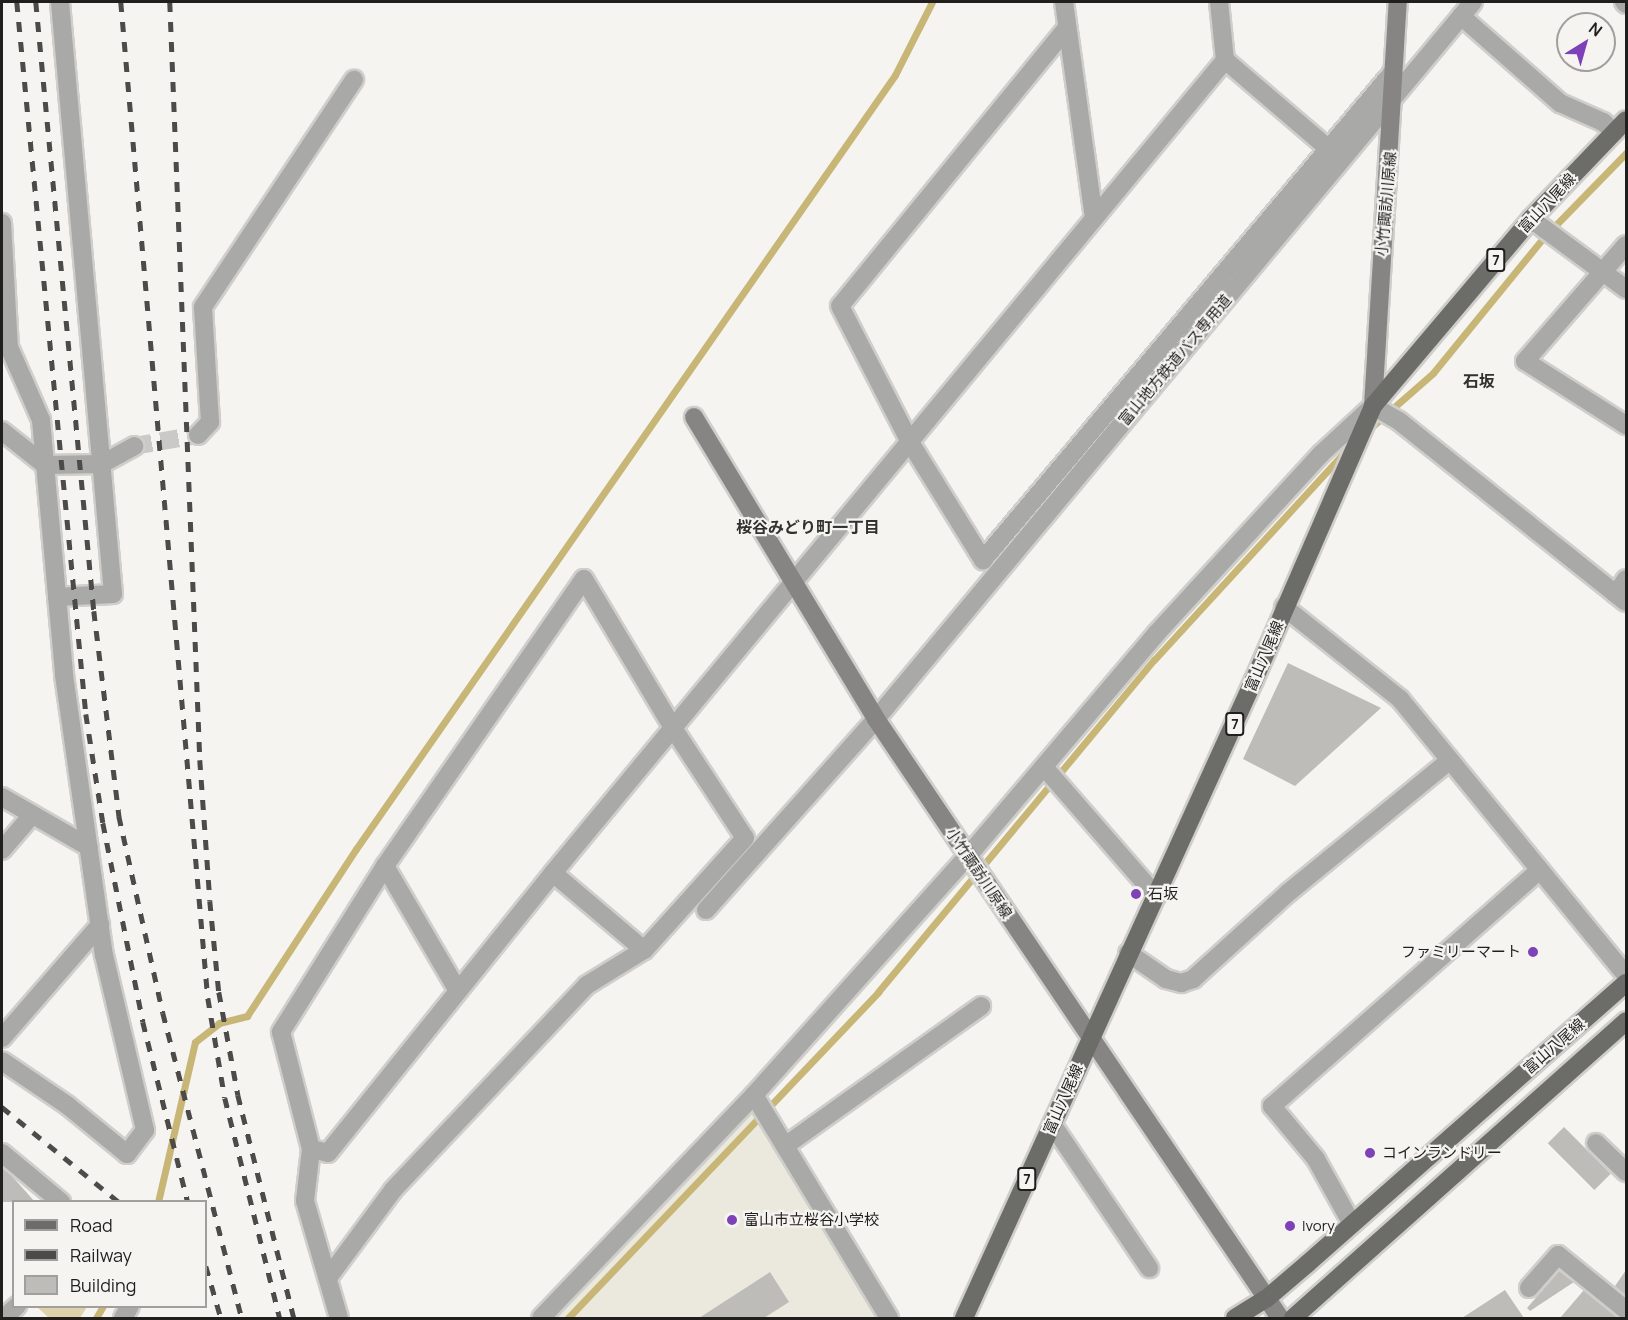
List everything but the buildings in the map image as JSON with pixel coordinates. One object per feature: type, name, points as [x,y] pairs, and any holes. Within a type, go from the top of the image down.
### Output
[{"type":"main road","name":"小竹諏訪川原線","points":[[1373,406],[1395,95],[1393,72],[1398,2]]},
{"type":"main road","name":"富山八尾線","points":[[964,1318],[1128,953],[1156,896],[1373,406],[1531,219],[1620,126]]},
{"type":"main road","name":"小竹諏訪川原線","points":[[694,417],[876,719],[1280,1318]]},
{"type":"main road","name":"富山八尾線","points":[[1235,1318],[1266,1299],[1626,983]]},
{"type":"main road","name":"富山八尾線","points":[[1293,1318],[1626,1021]]},
{"type":"street","points":[[57,597],[113,594],[60,2]]},
{"type":"street","points":[[1064,2],[1094,218]]},
{"type":"street","points":[[1219,2],[1225,60],[1329,149]]},
{"type":"street","name":"富山地方鉄道バス専用道","points":[[706,910],[876,719],[1473,2]]},
{"type":"street","points":[[1461,16],[1560,103],[1603,122],[1620,126]]},
{"type":"street","points":[[1066,29],[840,306],[911,444],[983,560],[1393,72]]},
{"type":"street","points":[[311,1149],[328,1154],[553,873],[911,444],[1225,60]]},
{"type":"street","points":[[198,435],[210,422],[203,307],[354,80]]},
{"type":"street","points":[[1531,219],[1626,289]]},
{"type":"street","points":[[2,223],[5,344],[41,420],[57,597],[100,925],[145,1130],[127,1154],[67,1105],[2,1061]]},
{"type":"street","points":[[1626,245],[1525,361],[1626,425]]},
{"type":"street","points":[[540,1318],[754,1095],[967,857],[1156,634],[1321,454],[1373,406],[1399,421],[1623,592]]},
{"type":"street","points":[[2,431],[45,465],[102,465],[134,446]]},
{"type":"street","points":[[328,1278],[393,1190],[587,985],[644,950],[746,838],[673,728],[584,579],[385,866],[281,1032],[311,1149],[305,1201],[339,1318]]},
{"type":"street","points":[[1284,607],[1400,699],[1626,975]]},
{"type":"street","points":[[1128,953],[1166,978],[1181,983],[1193,980],[1289,892],[1450,760]]},
{"type":"street","points":[[1044,767],[1156,896]]},
{"type":"street","points":[[2,797],[89,847]]},
{"type":"street","points":[[2,850],[32,815]]},
{"type":"street","points":[[385,866],[458,991]]},
{"type":"street","points":[[1352,1224],[1316,1159],[1272,1106],[1540,870]]},
{"type":"street","points":[[553,873],[644,950]]},
{"type":"street","points":[[2,1038],[100,925]]},
{"type":"street","points":[[785,1146],[981,1006]]},
{"type":"street","points":[[754,1095],[889,1318]]},
{"type":"street","points":[[1052,1124],[1149,1268]]},
{"type":"street","points":[[1596,1143],[1626,1172]]},
{"type":"street","points":[[2,1153],[59,1200]]},
{"type":"street","points":[[1529,1288],[1558,1255],[1626,1310]]},
{"type":"shaded area","name":"富山市立桜谷小学校","points":[[747,1112],[764,1121],[877,1318],[550,1318]]},
{"type":"shaded area","points":[[38,1308],[86,1308],[80,1318],[49,1318]]},
{"type":"waterway","points":[[158,1200],[195,1042],[219,1023],[247,1016],[356,849],[895,75],[932,2]]},
{"type":"waterway","points":[[1368,430],[1433,373],[1544,237],[1626,153]]},
{"type":"waterway","points":[[568,1318],[878,992],[1154,660],[1349,447]]},
{"type":"waterway","points":[[96,1318],[102,1308]]},
{"type":"tunnel","points":[[134,446],[198,435]]},
{"type":"railway","points":[[17,2],[86,714],[103,823],[143,1022],[188,1200]]},
{"type":"railway","points":[[36,2],[94,611],[119,816],[163,1013],[242,1318]]},
{"type":"railway","points":[[121,2],[208,998],[225,1098],[280,1318]]},
{"type":"railway","points":[[170,2],[200,760],[210,901],[219,992],[238,1095],[294,1318]]},
{"type":"railway","points":[[2,1107],[117,1200]]},
{"type":"railway","points":[[207,1269],[221,1318]]},
{"type":"place","name":"石坂","points":[[1136,894]]},
{"type":"place","name":"ファミリーマート","points":[[1533,952]]},
{"type":"place","name":"コインランドリー","points":[[1370,1153]]},
{"type":"place","name":"富山市立桜谷小学校","points":[[732,1220]]},
{"type":"place","name":"Ivory","points":[[1290,1226]]},
{"type":"district","name":"石坂","points":[[1479,381]]},
{"type":"district","name":"桜谷みどり町一丁目","points":[[808,527]]}]
